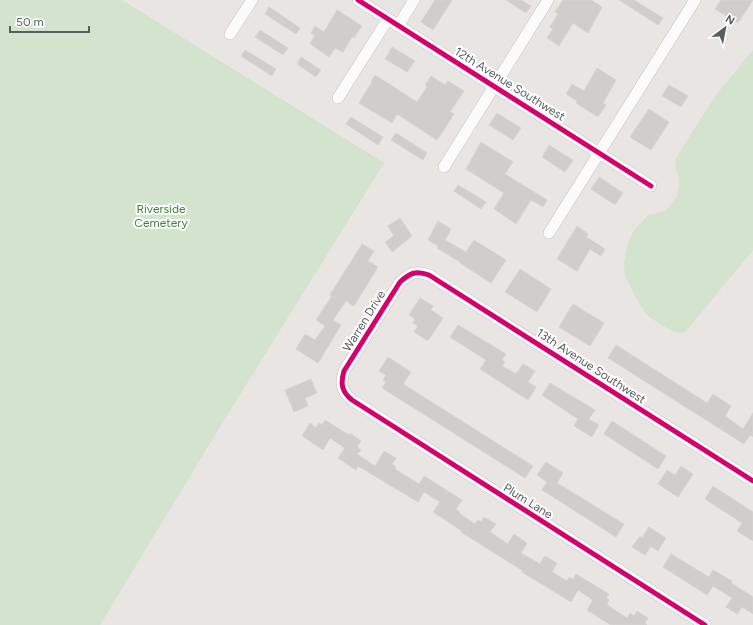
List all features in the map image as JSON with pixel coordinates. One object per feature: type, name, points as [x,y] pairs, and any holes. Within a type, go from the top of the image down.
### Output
[{"type":"street","points":[[230,34],[252,0]]},
{"type":"street","name":"12th Avenue Southwest","points":[[358,0],[651,186]]},
{"type":"street","points":[[398,26],[414,0]]},
{"type":"street","points":[[444,167],[548,0]]},
{"type":"street","points":[[549,233],[695,0]]},
{"type":"street","points":[[338,98],[388,19]]},
{"type":"street","name":"Warren Drive","points":[[343,390],[342,378],[344,372],[400,282],[409,274],[416,272]]},
{"type":"street","name":"13th Avenue Southwest","points":[[416,272],[429,275],[753,482]]},
{"type":"street","name":"Plum Lane","points":[[343,390],[352,400],[705,625]]},
{"type":"green space","name":"Riverside Cemetery","points":[[0,0],[122,0],[384,163],[218,430],[100,625],[0,625]]},
{"type":"green space","points":[[753,50],[753,250],[686,331],[681,333],[672,331],[649,317],[633,292],[625,275],[624,263],[627,245],[633,232],[648,215],[666,211],[677,196],[679,181],[675,162],[679,153],[716,95]]},
{"type":"building","points":[[435,0],[452,0],[433,30],[421,22]]},
{"type":"building","points":[[506,0],[521,0],[531,6],[526,13]]},
{"type":"building","points":[[563,0],[591,0],[602,7],[588,33],[573,23],[559,46],[547,38],[553,29],[550,27],[558,14],[555,12]]},
{"type":"building","points":[[619,0],[634,0],[663,18],[658,25]]},
{"type":"building","points":[[721,0],[753,0],[738,23],[715,9]]},
{"type":"building","points":[[269,7],[300,28],[296,34],[265,14]]},
{"type":"building","points":[[337,10],[362,26],[354,38],[352,37],[343,52],[335,48],[329,57],[310,44],[315,35],[311,33],[315,26],[324,32]]},
{"type":"building","points":[[260,30],[288,48],[283,55],[255,37]]},
{"type":"building","points":[[392,47],[415,61],[407,72],[385,59]]},
{"type":"building","points":[[245,50],[276,69],[272,76],[241,56]]},
{"type":"building","points":[[301,57],[321,70],[316,77],[297,64]]},
{"type":"building","points":[[597,68],[616,80],[603,103],[606,105],[598,117],[576,103],[577,101],[566,94],[572,84],[584,91]]},
{"type":"building","points":[[375,75],[417,102],[427,87],[425,85],[431,76],[445,85],[448,81],[464,91],[450,112],[454,114],[437,140],[397,114],[392,123],[359,103]]},
{"type":"building","points":[[669,85],[688,96],[681,107],[662,96]]},
{"type":"building","points":[[649,109],[669,122],[651,150],[630,137]]},
{"type":"building","points":[[497,113],[521,128],[513,140],[489,125]]},
{"type":"building","points":[[351,117],[383,137],[378,145],[346,124]]},
{"type":"building","points":[[396,133],[427,153],[423,160],[391,140]]},
{"type":"building","points":[[481,142],[513,162],[505,174],[547,200],[543,207],[531,200],[516,224],[494,209],[504,193],[466,169]]},
{"type":"building","points":[[549,145],[573,160],[565,172],[542,157]]},
{"type":"building","points":[[599,177],[623,193],[615,205],[591,189]]},
{"type":"building","points":[[458,185],[486,202],[481,209],[454,191]]},
{"type":"building","points":[[400,218],[412,236],[392,252],[385,242],[394,236],[388,226]]},
{"type":"building","points":[[438,221],[451,229],[445,240],[466,252],[474,240],[506,260],[491,283],[437,248],[438,246],[428,240]]},
{"type":"building","points":[[577,226],[588,234],[586,237],[605,249],[601,256],[590,249],[577,271],[557,259]]},
{"type":"building","points":[[362,244],[374,251],[368,261],[378,267],[354,306],[346,301],[333,320],[341,325],[318,363],[296,349],[305,334],[315,340],[325,326],[316,320],[332,296],[330,295]]},
{"type":"building","points":[[520,269],[551,289],[537,312],[505,292]]},
{"type":"building","points":[[420,298],[433,306],[431,310],[443,318],[428,341],[414,332],[418,326],[413,323],[415,319],[409,315]]},
{"type":"building","points":[[573,304],[604,323],[590,346],[559,327]]},
{"type":"building","points":[[458,325],[506,354],[502,360],[505,362],[502,366],[516,374],[523,364],[535,371],[528,382],[536,387],[528,400],[480,369],[486,360],[450,337]]},
{"type":"building","points":[[616,345],[707,403],[713,394],[731,406],[725,416],[743,429],[753,413],[753,437],[750,435],[744,444],[608,358]]},
{"type":"building","points":[[388,357],[411,372],[403,384],[533,466],[525,478],[382,388],[386,382],[383,380],[386,375],[379,371]]},
{"type":"building","points":[[311,379],[317,393],[305,398],[308,406],[294,412],[285,390]]},
{"type":"building","points":[[550,383],[595,410],[589,419],[599,425],[592,437],[574,426],[578,419],[542,395]]},
{"type":"building","points":[[325,420],[349,435],[350,433],[361,441],[357,447],[361,450],[357,454],[375,466],[384,451],[396,458],[392,464],[396,467],[395,469],[419,484],[424,476],[462,500],[456,509],[460,512],[459,513],[475,524],[478,520],[481,522],[484,517],[496,524],[490,532],[508,544],[514,534],[527,543],[521,553],[540,564],[545,556],[557,563],[552,572],[567,581],[569,577],[573,579],[576,574],[609,594],[606,598],[609,600],[607,604],[613,609],[627,618],[630,613],[634,616],[637,611],[648,618],[645,623],[647,625],[611,625],[587,610],[593,600],[578,590],[571,602],[461,532],[462,531],[433,512],[440,502],[424,492],[418,502],[358,466],[356,470],[338,458],[345,448],[330,438],[323,450],[302,436],[310,423],[316,428],[319,423],[322,425]]},
{"type":"building","points":[[612,421],[666,456],[658,469],[604,434]]},
{"type":"building","points":[[546,462],[563,473],[557,483],[624,524],[616,537],[542,490],[547,482],[537,475]]},
{"type":"building","points":[[681,466],[693,474],[678,497],[658,484],[667,470],[675,475]]},
{"type":"building","points":[[713,486],[753,512],[753,541],[737,531],[742,523],[705,499]]},
{"type":"building","points":[[649,527],[666,538],[658,551],[651,546],[645,555],[632,547],[640,536],[642,538]]},
{"type":"building","points":[[671,554],[709,577],[713,570],[732,581],[731,583],[753,597],[753,614],[742,607],[737,614],[726,607],[732,598],[713,586],[707,595],[663,567]]},
{"type":"cycle path","points":[[358,0],[651,186]]},
{"type":"cycle path","points":[[705,625],[352,400],[344,391],[342,384],[344,371],[400,282],[413,273],[424,273],[753,481]]}]
